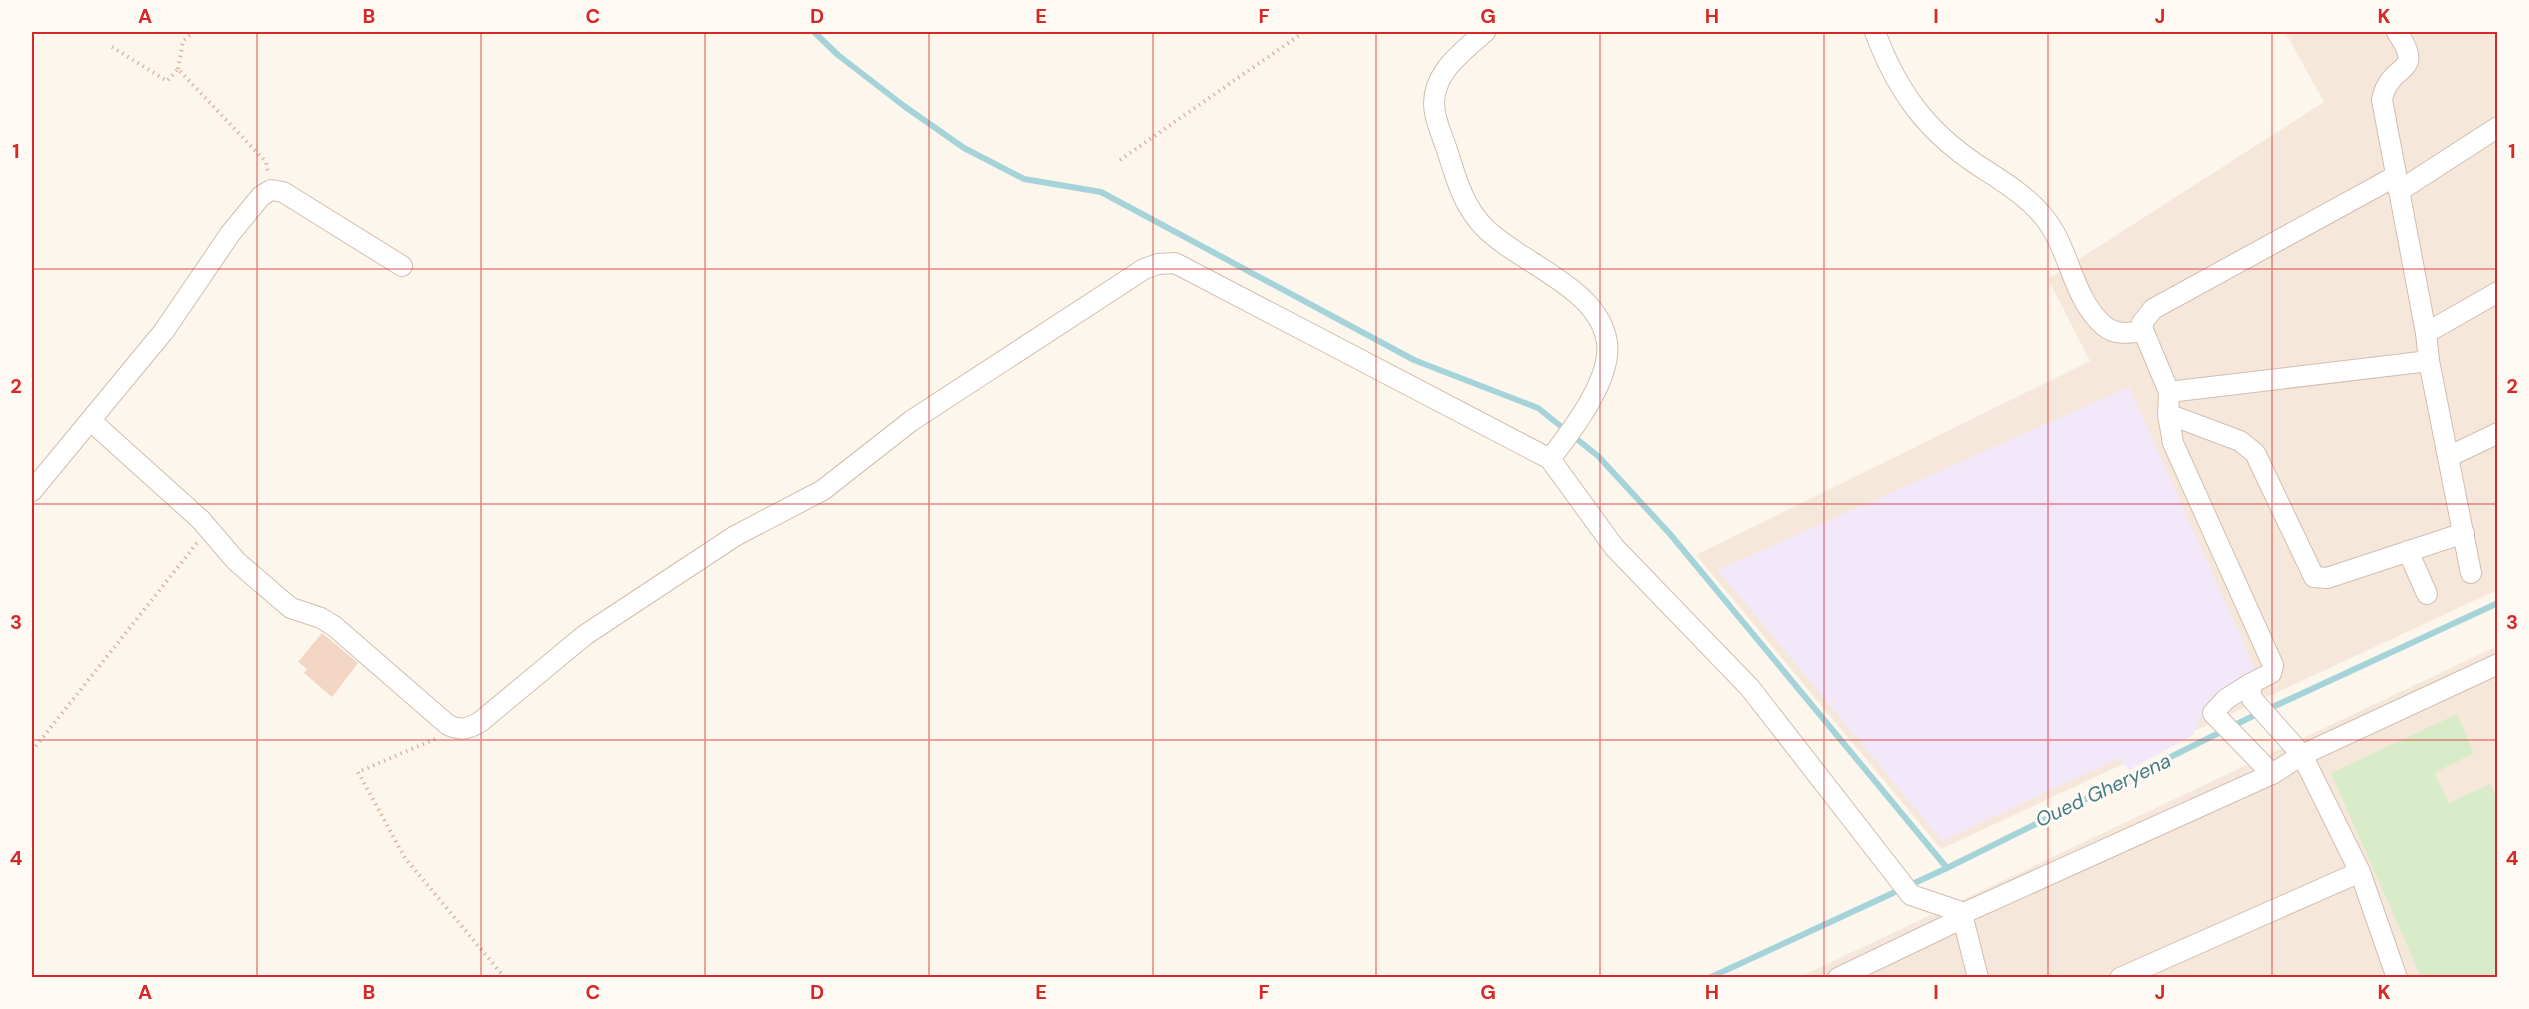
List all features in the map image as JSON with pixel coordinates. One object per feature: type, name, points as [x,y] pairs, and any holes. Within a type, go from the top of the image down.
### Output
[{"type":"street","points":[[1485,32],[1444,71],[1436,91],[1435,112],[1458,187],[1473,214],[1497,238],[1580,296],[1593,309],[1603,324],[1608,347],[1605,368],[1571,431],[1550,459]]},
{"type":"street","points":[[1875,32],[1913,109],[1960,153],[2017,191],[2048,222],[2084,299],[2103,325],[2125,333],[2143,330]]},
{"type":"street","points":[[2397,32],[2408,48],[2410,57],[2408,63],[2384,87],[2382,100],[2426,333],[2429,361],[2471,573]]},
{"type":"street","points":[[2272,774],[2213,713],[2226,699],[2251,692],[2271,673],[2273,665],[2173,443],[2168,414],[2169,392],[2142,323],[2153,309],[2398,183],[2498,127]]},
{"type":"street","points":[[32,491],[176,315],[230,234],[261,196],[271,190],[283,192],[402,266]]},
{"type":"street","points":[[90,421],[201,520],[237,561],[291,608],[321,618],[334,626],[440,719],[458,730],[480,722],[585,635],[735,536],[823,490],[911,421],[1144,269],[1158,264],[1175,263],[1550,459],[1614,547],[1750,688],[1911,895],[1964,916]]},
{"type":"street","points":[[2426,333],[2498,292]]},
{"type":"street","points":[[2169,392],[2429,361]]},
{"type":"street","points":[[2168,414],[2240,441],[2254,453],[2314,577],[2327,578],[2464,533]]},
{"type":"street","points":[[2448,457],[2498,433]]},
{"type":"street","points":[[2408,551],[2427,594]]},
{"type":"street","points":[[1838,978],[1964,916],[2272,774],[2302,755],[2498,664]]},
{"type":"street","points":[[2251,692],[2302,755],[2360,872],[2397,978]]},
{"type":"street","points":[[2120,978],[2360,872]]},
{"type":"street","points":[[1964,916],[1978,978]]},
{"type":"path","points":[[111,47],[167,81],[178,69],[183,41],[194,32]]},
{"type":"path","points":[[1120,160],[1304,32]]},
{"type":"path","points":[[178,69],[266,162],[271,190]]},
{"type":"path","points":[[32,751],[181,561],[196,543],[211,532]]},
{"type":"path","points":[[458,730],[358,772],[405,858],[505,978]]},
{"type":"shaded area","points":[[2285,32],[2497,32],[2497,590],[1941,849],[1696,555],[2090,361],[2048,279],[2324,102]]},
{"type":"shaded area","points":[[2129,387],[2256,671],[2230,683],[2207,704],[2193,735],[2129,770],[2119,758],[1942,841],[1718,570]]},
{"type":"shaded area","points":[[2497,646],[2497,977],[1800,977]]},
{"type":"green space","points":[[2457,714],[2474,753],[2434,773],[2449,803],[2490,784],[2497,797],[2497,977],[2421,977],[2331,773]]},
{"type":"building","points":[[322,633],[358,663],[332,697],[304,673],[307,669],[298,662]]},
{"type":"waterway","points":[[814,32],[838,55],[904,106],[964,148],[1024,179],[1101,192],[1414,360],[1538,408],[1598,456],[1670,534],[1947,868]]},
{"type":"waterway","name":"Oued Gheryena","points":[[1709,978],[1947,868],[2251,717],[2498,603]]}]
